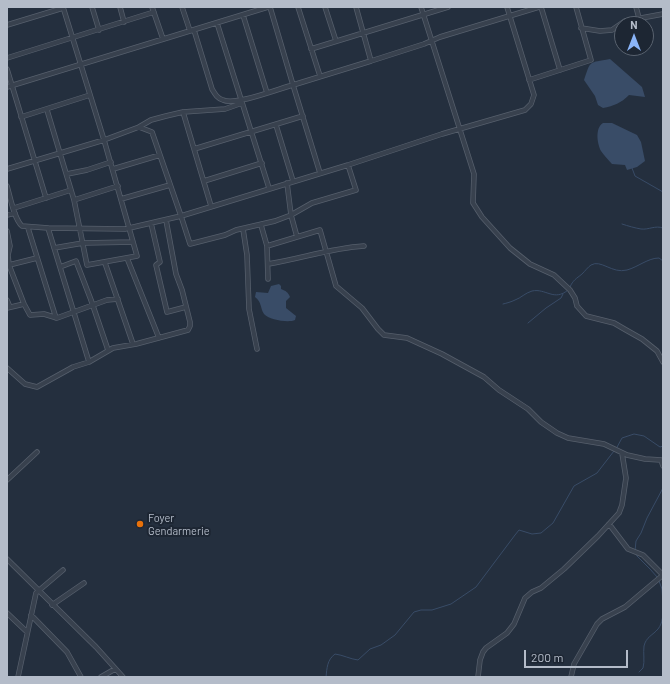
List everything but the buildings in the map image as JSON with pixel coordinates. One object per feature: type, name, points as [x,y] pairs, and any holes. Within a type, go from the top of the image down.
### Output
[{"type":"street","points":[[92,7],[99,30]]},
{"type":"street","points":[[120,7],[124,22]]},
{"type":"street","points":[[152,7],[163,39]]},
{"type":"street","points":[[182,7],[192,30],[212,89],[216,96],[223,101],[242,102]]},
{"type":"street","points":[[9,87],[269,7],[320,173]]},
{"type":"street","points":[[298,7],[320,76]]},
{"type":"street","points":[[325,7],[336,41]]},
{"type":"street","points":[[357,7],[371,61]]},
{"type":"street","points":[[421,7],[474,174],[473,203],[482,217],[510,248],[530,264],[554,275],[570,290],[575,298],[577,306],[586,316],[614,323],[642,339],[657,351],[663,362]]},
{"type":"street","points":[[311,49],[448,7]]},
{"type":"street","points":[[7,186],[20,225],[28,228],[130,229],[182,216],[459,129],[526,110],[531,104],[534,95],[507,7]]},
{"type":"street","points":[[7,169],[104,140],[139,127],[151,120],[183,112],[225,109],[267,93],[540,7],[560,70]]},
{"type":"street","points":[[529,80],[591,60],[576,7]]},
{"type":"street","points":[[7,25],[63,8],[118,186],[137,256],[105,263],[87,265],[74,200],[47,110]]},
{"type":"street","points":[[7,58],[154,12]]},
{"type":"street","points":[[651,16],[663,14]]},
{"type":"street","points":[[243,15],[267,93]]},
{"type":"street","points":[[217,23],[269,188]]},
{"type":"street","points":[[582,28],[600,31],[614,29]]},
{"type":"street","points":[[7,69],[9,87],[21,116],[46,198]]},
{"type":"street","points":[[21,116],[47,110],[90,95]]},
{"type":"street","points":[[183,112],[211,206]]},
{"type":"street","points":[[194,149],[251,133],[303,116]]},
{"type":"street","points":[[276,125],[293,181]]},
{"type":"street","points":[[139,127],[152,132],[182,216],[190,244],[226,235],[236,230],[261,225],[291,215],[312,203],[356,190],[348,165]]},
{"type":"street","points":[[113,170],[160,155]]},
{"type":"street","points":[[67,174],[87,170],[110,162]]},
{"type":"street","points":[[204,181],[262,163]]},
{"type":"street","points":[[287,183],[291,215],[297,237]]},
{"type":"street","points":[[121,199],[170,185]]},
{"type":"street","points":[[74,200],[118,186]]},
{"type":"street","points":[[7,215],[14,210],[71,190]]},
{"type":"street","points":[[7,368],[25,384],[37,387],[73,367],[89,362],[117,346],[133,344],[188,330],[190,322],[176,274],[166,220]]},
{"type":"street","points":[[151,223],[160,262],[156,265],[167,312],[186,307]]},
{"type":"street","points":[[261,225],[267,246],[268,279]]},
{"type":"street","points":[[28,228],[56,318]]},
{"type":"street","points":[[48,228],[89,362]]},
{"type":"street","points":[[243,229],[249,309],[257,350]]},
{"type":"street","points":[[267,246],[320,230],[336,286],[362,308],[384,335],[407,338],[442,354],[484,377],[499,390],[528,409],[541,422],[557,433],[568,438],[604,444],[627,455],[645,459],[662,460],[663,466]]},
{"type":"street","points":[[7,232],[10,242],[8,255],[10,265],[27,312],[31,316],[44,314],[56,318],[107,300],[118,299]]},
{"type":"street","points":[[54,248],[83,243],[133,242]]},
{"type":"street","points":[[268,264],[287,261],[326,251],[364,246]]},
{"type":"street","points":[[10,265],[38,258]]},
{"type":"street","points":[[127,258],[159,338]]},
{"type":"street","points":[[60,267],[76,262],[93,305],[108,350]]},
{"type":"street","points":[[105,263],[133,344]]},
{"type":"street","points":[[7,300],[9,307],[24,304]]},
{"type":"street","points":[[7,480],[37,452]]},
{"type":"street","points":[[478,677],[480,660],[483,652],[486,648],[507,633],[514,624],[525,598],[532,592],[541,588],[564,570],[619,512],[622,505],[626,478],[622,453]]},
{"type":"street","points":[[571,677],[574,664],[597,624],[602,619],[625,607],[663,575],[643,555],[628,549],[608,524]]},
{"type":"street","points":[[7,560],[96,647],[123,677]]},
{"type":"street","points":[[18,677],[36,594],[63,570]]},
{"type":"street","points":[[52,605],[84,583]]},
{"type":"street","points":[[7,613],[27,632]]},
{"type":"street","points":[[31,615],[67,652],[81,677]]},
{"type":"street","points":[[101,677],[115,669]]},
{"type":"water","points":[[610,59],[642,87],[645,97],[629,95],[617,104],[611,106],[603,108],[598,105],[595,96],[584,80],[591,64]]},
{"type":"water","points":[[603,123],[612,123],[637,135],[641,142],[645,161],[637,167],[627,170],[625,165],[612,164],[601,151],[598,144],[598,132],[600,125]]},
{"type":"water","points":[[279,284],[281,289],[287,292],[290,297],[286,301],[286,308],[296,316],[295,320],[288,321],[270,318],[264,314],[259,301],[255,297],[256,292],[268,293],[271,286]]},
{"type":"waterway","points":[[632,168],[635,176],[663,192]]},
{"type":"waterway","points":[[622,224],[641,229],[657,227],[663,228]]},
{"type":"waterway","points":[[570,287],[572,283],[591,265],[599,264],[622,271],[631,269],[655,258],[659,258],[663,261]]},
{"type":"waterway","points":[[503,304],[532,291],[542,291],[558,295],[568,290]]},
{"type":"waterway","points":[[528,323],[561,298],[563,294]]},
{"type":"waterway","points":[[616,449],[622,438],[634,434],[644,436],[660,447],[663,446]]},
{"type":"waterway","points":[[326,677],[327,667],[332,656],[335,654],[358,660],[370,649],[381,645],[395,635],[414,612],[421,610],[432,610],[451,604],[476,587],[519,530],[532,534],[541,533],[553,523],[574,486],[597,473],[614,451]]},
{"type":"waterway","points":[[635,551],[636,541],[663,488]]},
{"type":"waterway","points":[[636,554],[658,578]]},
{"type":"waterway","points":[[659,581],[662,589],[663,604]]},
{"type":"waterway","points":[[639,672],[644,665],[645,643],[648,638],[660,627],[663,607]]},
{"type":"place","name":"Foyer Gendarmerie","points":[[140,524]]}]
